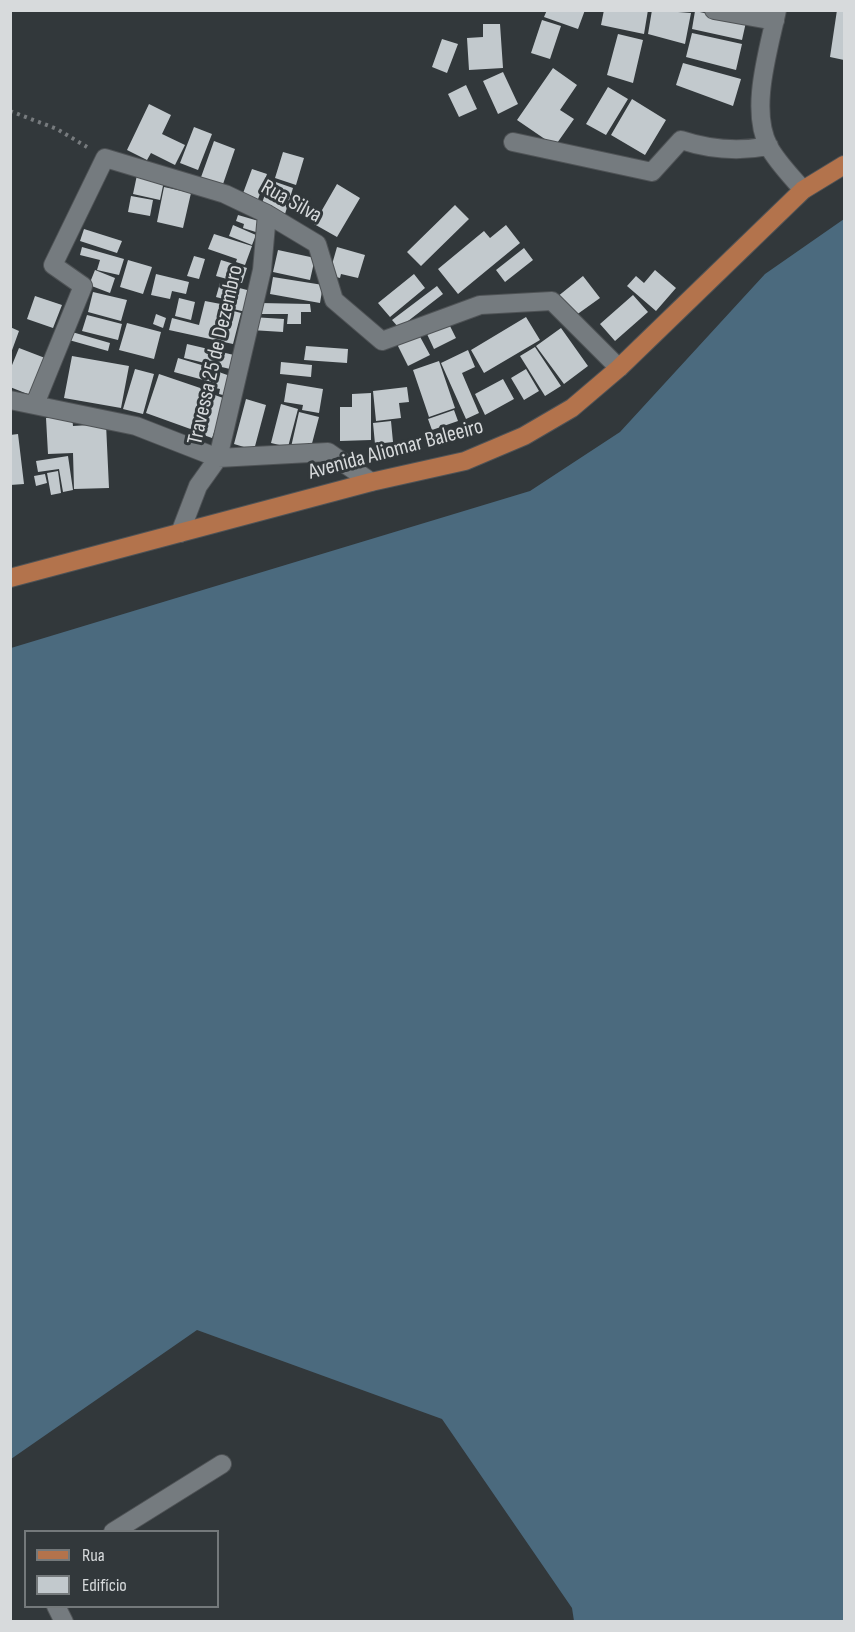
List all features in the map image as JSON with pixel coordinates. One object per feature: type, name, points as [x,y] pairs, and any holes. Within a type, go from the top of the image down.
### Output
[{"type":"main road","name":"Avenida Aliomar Baleeiro","points":[[10,578],[371,482],[465,460],[524,436],[572,408],[619,368],[803,190],[844,165]]},
{"type":"street","points":[[714,10],[776,16],[764,72],[762,126],[769,146],[803,190]]},
{"type":"street","points":[[513,142],[652,172],[681,140],[707,148],[751,150],[769,146]]},
{"type":"street","points":[[35,404],[83,286],[53,265],[105,159]]},
{"type":"street","name":"Rua Silva","points":[[105,159],[225,195],[267,214],[317,244],[334,300],[382,341],[480,305],[552,301],[619,368]]},
{"type":"street","name":"Travessa 25 de Dezembro","points":[[180,533],[198,486],[218,458],[262,270],[267,214]]},
{"type":"street","points":[[10,400],[136,426],[218,458],[328,453],[371,482]]},
{"type":"street","points":[[115,1530],[222,1464]]},
{"type":"street","points":[[57,1608],[64,1622]]},
{"type":"path","points":[[10,111],[57,129],[105,159]]},
{"type":"shaded area","points":[[844,219],[844,1621],[574,1621],[572,1608],[442,1419],[197,1330],[11,1459],[11,648],[530,491],[620,432],[765,274]]},
{"type":"building","points":[[547,10],[585,10],[578,29],[544,17]]},
{"type":"building","points":[[604,10],[648,10],[644,34],[601,25]]},
{"type":"building","points":[[652,10],[691,13],[685,44],[648,34]]},
{"type":"building","points":[[837,10],[844,10],[844,60],[830,57]]},
{"type":"building","points":[[695,11],[746,22],[742,40],[692,29]]},
{"type":"building","points":[[542,20],[561,26],[550,59],[531,53]]},
{"type":"building","points":[[483,24],[500,24],[503,68],[469,70],[467,38],[483,37]]},
{"type":"building","points":[[692,33],[742,44],[736,70],[686,57]]},
{"type":"building","points":[[618,34],[643,40],[633,83],[607,75]]},
{"type":"building","points":[[442,39],[458,44],[447,73],[432,67]]},
{"type":"building","points":[[683,63],[741,79],[733,106],[676,85]]},
{"type":"building","points":[[553,68],[577,85],[560,110],[574,119],[555,146],[517,120]]},
{"type":"building","points":[[503,72],[518,104],[498,114],[483,81]]},
{"type":"building","points":[[466,85],[477,109],[459,117],[448,94]]},
{"type":"building","points":[[608,87],[628,99],[606,135],[586,124]]},
{"type":"building","points":[[632,99],[666,120],[645,155],[611,135]]},
{"type":"building","points":[[149,104],[171,115],[162,134],[185,145],[175,165],[151,153],[147,160],[127,150]]},
{"type":"building","points":[[194,127],[212,134],[198,170],[180,163]]},
{"type":"building","points":[[214,141],[235,149],[222,187],[200,180]]},
{"type":"building","points":[[283,152],[304,158],[296,185],[275,178]]},
{"type":"building","points":[[252,169],[267,174],[257,202],[242,196]]},
{"type":"building","points":[[137,175],[164,181],[160,200],[133,194]]},
{"type":"building","points":[[270,180],[293,188],[285,214],[261,206]]},
{"type":"building","points":[[337,184],[360,198],[337,237],[314,224]]},
{"type":"building","points":[[164,187],[191,193],[183,228],[157,222]]},
{"type":"building","points":[[131,196],[153,200],[150,216],[128,212]]},
{"type":"building","points":[[455,205],[469,219],[421,266],[407,252]]},
{"type":"building","points":[[238,215],[262,222],[259,233],[243,228],[244,224],[236,221]]},
{"type":"building","points":[[233,225],[256,235],[252,245],[229,236]]},
{"type":"building","points":[[506,225],[520,243],[458,294],[438,269],[484,231],[490,238]]},
{"type":"building","points":[[84,229],[122,241],[117,253],[80,241]]},
{"type":"building","points":[[214,234],[252,246],[245,265],[236,262],[237,259],[208,249]]},
{"type":"building","points":[[82,247],[124,259],[119,275],[97,270],[100,260],[80,255]]},
{"type":"building","points":[[337,247],[365,255],[358,278],[341,274],[340,278],[329,275]]},
{"type":"building","points":[[524,248],[533,260],[505,282],[496,270]]},
{"type":"building","points":[[278,250],[315,258],[310,280],[273,272]]},
{"type":"building","points":[[194,256],[205,259],[199,279],[187,276]]},
{"type":"building","points":[[128,260],[152,267],[143,294],[120,287]]},
{"type":"building","points":[[221,260],[247,268],[242,283],[216,276]]},
{"type":"building","points":[[95,270],[115,278],[110,293],[89,285]]},
{"type":"building","points":[[655,270],[676,288],[656,311],[627,286],[636,276],[644,283]]},
{"type":"building","points":[[156,274],[189,282],[186,294],[172,291],[170,299],[151,295]]},
{"type":"building","points":[[414,274],[425,288],[390,317],[378,303]]},
{"type":"building","points":[[583,276],[600,298],[572,318],[557,297]]},
{"type":"building","points":[[273,277],[323,285],[320,303],[270,294]]},
{"type":"building","points":[[220,283],[251,291],[246,312],[229,308],[231,301],[216,297]]},
{"type":"building","points":[[437,286],[443,294],[399,328],[392,320]]},
{"type":"building","points":[[93,292],[127,300],[121,321],[88,312]]},
{"type":"building","points":[[633,295],[648,312],[615,341],[600,324]]},
{"type":"building","points":[[35,296],[62,305],[53,328],[27,319]]},
{"type":"building","points":[[179,298],[195,302],[191,320],[175,316]]},
{"type":"building","points":[[205,301],[226,305],[226,309],[241,313],[233,344],[169,330],[172,318],[199,325]]},
{"type":"building","points":[[260,303],[310,304],[311,312],[301,312],[301,324],[287,324],[288,314],[260,314]]},
{"type":"building","points":[[156,314],[166,318],[163,328],[153,324]]},
{"type":"building","points":[[87,315],[122,324],[118,340],[82,331]]},
{"type":"building","points":[[252,317],[284,319],[283,332],[251,330]]},
{"type":"building","points":[[526,317],[540,340],[484,373],[471,350]]},
{"type":"building","points":[[127,323],[161,332],[154,359],[119,350]]},
{"type":"building","points":[[449,324],[456,338],[434,349],[427,334]]},
{"type":"building","points":[[10,327],[19,331],[11,353],[10,353]]},
{"type":"building","points":[[561,328],[588,366],[564,384],[536,346]]},
{"type":"building","points":[[72,332],[110,343],[108,351],[69,340]]},
{"type":"building","points":[[418,333],[430,355],[408,366],[397,344]]},
{"type":"building","points":[[187,344],[234,355],[230,369],[184,358]]},
{"type":"building","points":[[306,346],[348,349],[347,363],[304,360]]},
{"type":"building","points":[[535,347],[561,386],[545,396],[520,356]]},
{"type":"building","points":[[19,348],[45,358],[30,395],[10,387],[10,370]]},
{"type":"building","points":[[468,350],[475,367],[462,373],[479,413],[466,419],[441,363]]},
{"type":"building","points":[[72,356],[129,366],[121,408],[64,398]]},
{"type":"building","points":[[178,358],[215,369],[211,382],[174,372]]},
{"type":"building","points":[[439,361],[455,408],[429,417],[413,370]]},
{"type":"building","points":[[281,362],[312,365],[311,377],[280,374]]},
{"type":"building","points":[[135,369],[154,374],[143,414],[123,409]]},
{"type":"building","points":[[526,369],[539,391],[524,400],[511,378]]},
{"type":"building","points":[[216,371],[233,377],[227,396],[219,394],[220,389],[211,387]]},
{"type":"building","points":[[159,374],[209,391],[196,431],[146,413]]},
{"type":"building","points":[[503,379],[514,399],[485,415],[475,394]]},
{"type":"building","points":[[287,383],[323,389],[319,413],[302,410],[303,405],[284,402]]},
{"type":"building","points":[[407,387],[409,402],[399,403],[401,418],[376,421],[373,391]]},
{"type":"building","points":[[371,393],[371,440],[340,441],[340,407],[352,407],[352,394]]},
{"type":"building","points":[[212,394],[226,399],[212,438],[198,433]]},
{"type":"building","points":[[246,399],[266,405],[254,450],[234,444]]},
{"type":"building","points":[[281,404],[298,409],[288,447],[271,443]]},
{"type":"building","points":[[454,410],[458,421],[432,430],[428,419]]},
{"type":"building","points":[[299,412],[319,417],[310,451],[291,447]]},
{"type":"building","points":[[72,416],[73,426],[106,424],[109,488],[74,489],[73,453],[48,454],[46,418]]},
{"type":"building","points":[[391,421],[393,442],[375,444],[373,423]]},
{"type":"building","points":[[18,434],[24,484],[10,485],[10,435]]},
{"type":"building","points":[[68,456],[73,490],[63,492],[59,469],[38,472],[36,461]]},
{"type":"building","points":[[58,471],[61,493],[51,495],[47,473]]},
{"type":"building","points":[[45,474],[47,483],[36,486],[34,476]]}]
